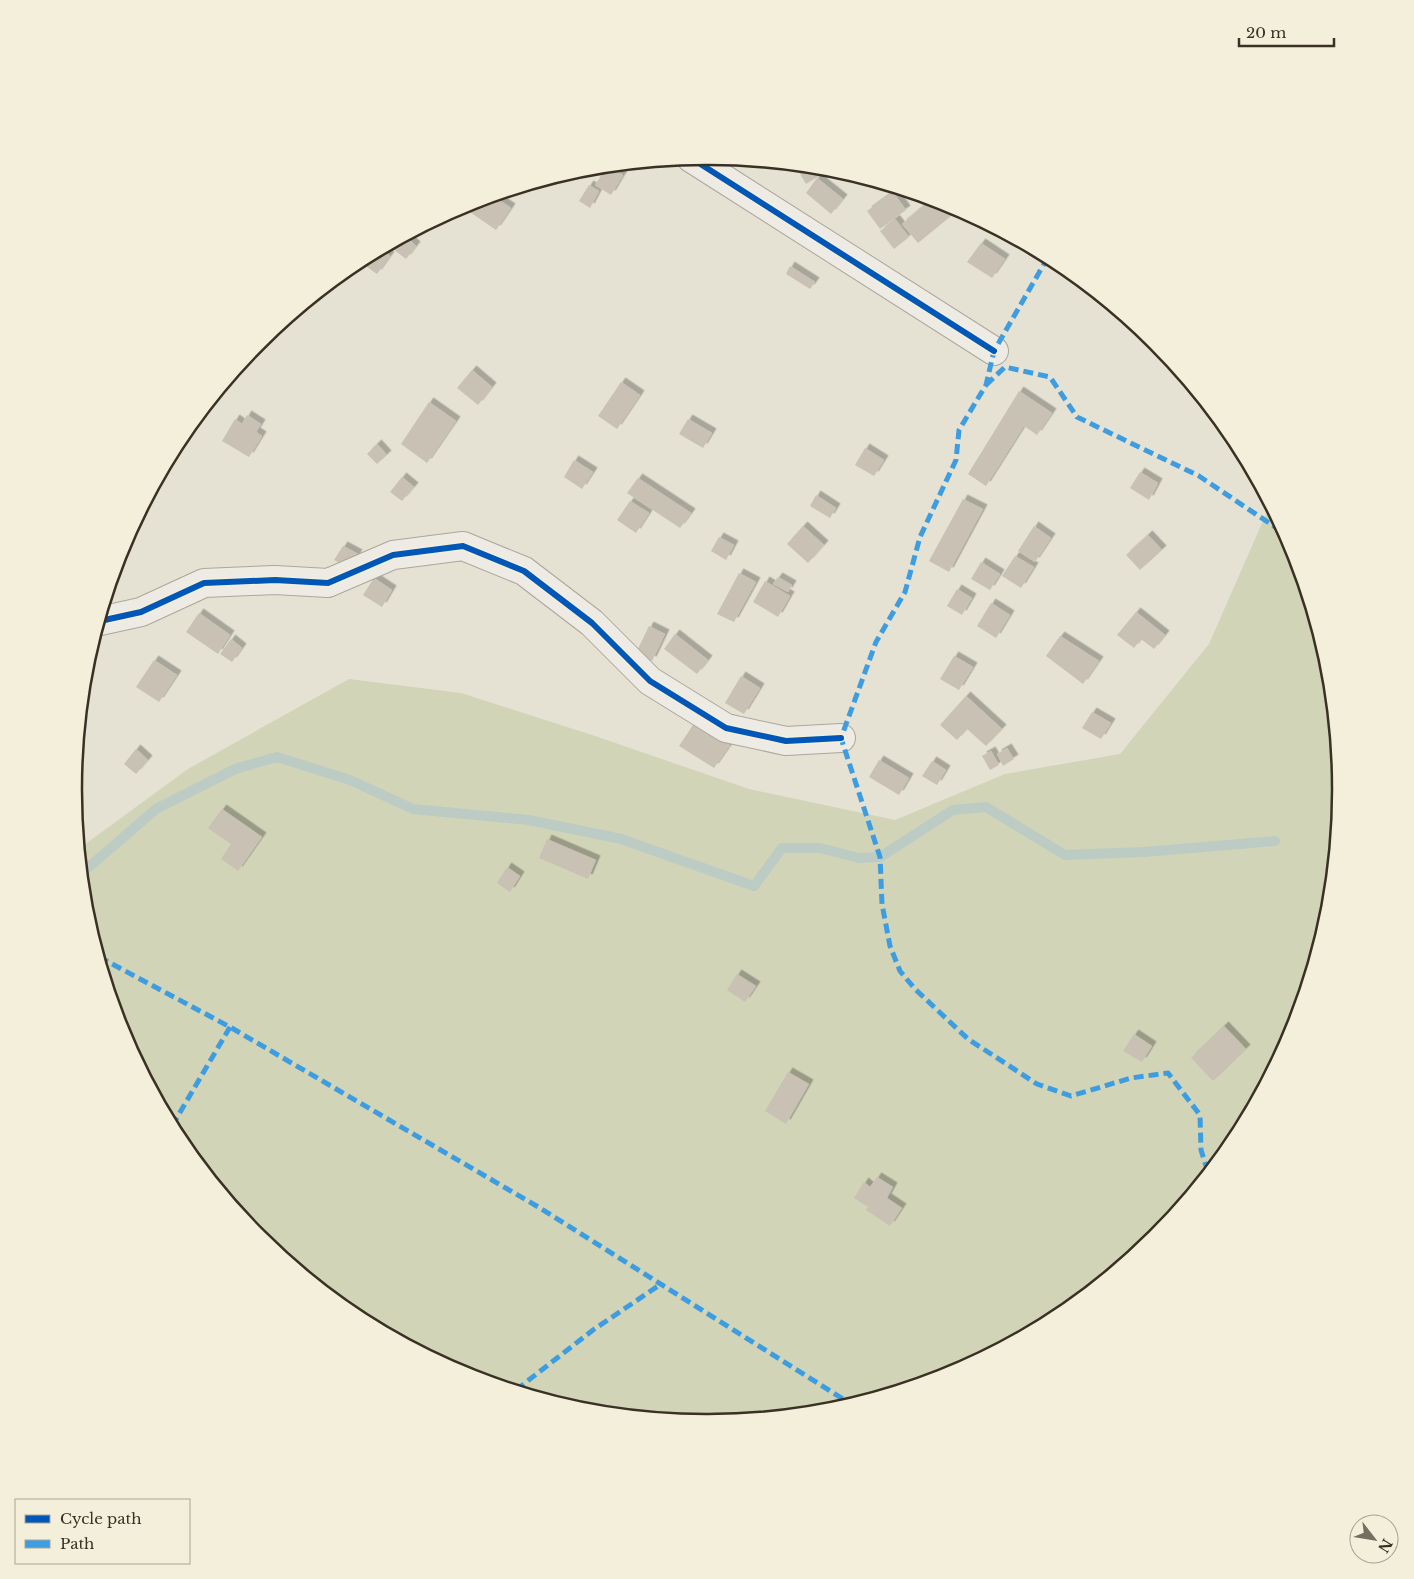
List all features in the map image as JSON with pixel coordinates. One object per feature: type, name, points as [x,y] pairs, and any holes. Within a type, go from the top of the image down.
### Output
[{"type":"street","points":[[702,165],[994,351]]},
{"type":"street","points":[[107,620],[141,612],[204,582],[276,580],[328,583],[393,555],[463,546],[524,572],[592,623],[650,681],[726,728],[786,741],[841,738]]},
{"type":"green space","points":[[1267,512],[1298,589],[1320,668],[1326,708],[1332,790],[1326,871],[1320,911],[1298,990],[1267,1066],[1248,1102],[1202,1170],[1177,1201],[1119,1259],[1054,1309],[983,1350],[908,1381],[869,1393],[789,1409],[748,1413],[666,1413],[625,1409],[545,1393],[506,1381],[431,1350],[395,1330],[360,1309],[295,1259],[237,1201],[212,1170],[166,1102],[147,1066],[130,1028],[104,951],[94,911],[85,844],[188,769],[349,679],[461,693],[595,736],[749,789],[895,820],[1005,774],[1120,754],[1209,644]]},
{"type":"building","points":[[617,171],[623,175],[611,195],[595,185],[602,174]]},
{"type":"building","points":[[799,172],[820,175],[806,184]]},
{"type":"building","points":[[817,178],[843,199],[831,214],[806,193]]},
{"type":"building","points":[[589,185],[599,191],[590,208],[579,201]]},
{"type":"building","points":[[892,193],[906,210],[880,229],[867,211]]},
{"type":"building","points":[[500,200],[511,208],[496,230],[470,212]]},
{"type":"building","points":[[925,205],[951,216],[918,243],[902,224]]},
{"type":"building","points":[[895,219],[909,237],[894,249],[880,231]]},
{"type":"building","points":[[410,241],[416,246],[406,259],[394,250]]},
{"type":"building","points":[[981,243],[1005,259],[992,278],[967,262]]},
{"type":"building","points":[[387,254],[390,256],[377,274],[366,266]]},
{"type":"building","points":[[790,266],[815,282],[810,289],[786,274]]},
{"type":"building","points":[[472,370],[492,387],[478,405],[457,388]]},
{"type":"building","points":[[621,382],[640,395],[617,429],[598,416]]},
{"type":"building","points":[[1019,391],[1052,413],[1037,435],[1024,426],[986,486],[968,474]]},
{"type":"building","points":[[429,402],[456,421],[427,463],[401,444]]},
{"type":"building","points":[[247,415],[261,424],[256,432],[262,436],[249,457],[222,441],[235,419],[242,424]]},
{"type":"building","points":[[688,419],[712,433],[703,448],[679,434]]},
{"type":"building","points":[[377,444],[387,455],[377,464],[367,454]]},
{"type":"building","points":[[865,448],[884,460],[874,476],[855,465]]},
{"type":"building","points":[[574,460],[593,472],[582,489],[564,477]]},
{"type":"building","points":[[1140,472],[1158,483],[1149,500],[1130,488]]},
{"type":"building","points":[[402,477],[414,487],[402,501],[390,492]]},
{"type":"building","points":[[638,478],[691,513],[680,528],[627,493]]},
{"type":"building","points":[[816,495],[836,508],[830,518],[810,506]]},
{"type":"building","points":[[963,499],[983,509],[949,572],[929,561]]},
{"type":"building","points":[[630,501],[649,513],[636,533],[617,520]]},
{"type":"building","points":[[803,526],[824,545],[808,563],[787,544]]},
{"type":"building","points":[[1034,526],[1051,538],[1035,562],[1018,551]]},
{"type":"building","points":[[1148,535],[1162,550],[1140,570],[1126,555]]},
{"type":"building","points":[[719,537],[734,545],[726,560],[711,551]]},
{"type":"building","points":[[343,546],[358,554],[349,568],[334,560]]},
{"type":"building","points":[[1015,556],[1034,567],[1021,588],[1002,576]]},
{"type":"building","points":[[981,562],[1000,574],[990,590],[971,579]]},
{"type":"building","points":[[739,573],[756,582],[734,622],[717,614]]},
{"type":"building","points":[[778,577],[792,585],[788,592],[773,584]]},
{"type":"building","points":[[374,578],[392,590],[382,607],[363,595]]},
{"type":"building","points":[[765,581],[790,596],[778,617],[753,602]]},
{"type":"building","points":[[957,589],[972,598],[962,615],[947,606]]},
{"type":"building","points":[[991,603],[1010,615],[996,638],[977,626]]},
{"type":"building","points":[[1136,612],[1165,635],[1154,649],[1141,639],[1134,648],[1117,635]]},
{"type":"building","points":[[199,613],[230,635],[218,654],[186,632]]},
{"type":"building","points":[[649,626],[665,634],[652,661],[636,653]]},
{"type":"building","points":[[675,634],[708,660],[697,674],[664,649]]},
{"type":"building","points":[[1060,636],[1099,661],[1083,684],[1046,656]]},
{"type":"building","points":[[231,639],[242,648],[232,662],[220,654]]},
{"type":"building","points":[[954,656],[973,667],[959,690],[940,679]]},
{"type":"building","points":[[154,660],[177,675],[159,702],[136,687]]},
{"type":"building","points":[[741,676],[760,688],[744,714],[725,703]]},
{"type":"building","points":[[966,696],[1002,729],[986,746],[967,729],[957,740],[940,725]]},
{"type":"building","points":[[1092,712],[1111,723],[1101,739],[1082,728]]},
{"type":"building","points":[[695,722],[730,745],[714,768],[679,746]]},
{"type":"building","points":[[1007,748],[1014,759],[1003,766],[997,754]]},
{"type":"building","points":[[136,749],[148,760],[136,774],[124,764]]},
{"type":"building","points":[[991,751],[999,765],[990,770],[982,756]]},
{"type":"building","points":[[879,760],[909,778],[899,795],[869,777]]},
{"type":"building","points":[[932,761],[946,770],[937,785],[922,776]]},
{"type":"building","points":[[222,809],[262,837],[238,871],[221,859],[231,844],[208,828]]},
{"type":"building","points":[[547,839],[596,860],[588,879],[539,858]]},
{"type":"building","points":[[507,867],[520,876],[510,892],[497,883]]},
{"type":"building","points":[[737,974],[756,986],[745,1002],[727,990]]},
{"type":"building","points":[[1224,1026],[1246,1049],[1213,1081],[1191,1058]]},
{"type":"building","points":[[1134,1034],[1152,1046],[1142,1062],[1123,1051]]},
{"type":"building","points":[[788,1072],[809,1084],[786,1124],[765,1111]]},
{"type":"building","points":[[877,1177],[893,1187],[887,1198],[902,1208],[890,1226],[866,1210],[868,1207],[854,1198],[864,1182],[870,1187]]},
{"type":"waterway","points":[[88,868],[156,809],[235,769],[277,757],[350,780],[413,809],[529,820],[621,839],[754,886],[782,848],[820,848],[859,858],[880,857],[953,810],[986,807],[1065,855],[1144,852],[1275,841]]},
{"type":"marked path","points":[[1044,264],[994,351],[986,385],[959,430],[956,460],[920,537],[905,592],[876,642],[841,738],[880,857],[882,904],[890,946],[900,971],[915,989],[968,1039],[1037,1084],[1071,1096],[1131,1078],[1168,1073],[1200,1115],[1201,1150],[1206,1165]]},
{"type":"marked path","points":[[986,385],[1005,367],[1050,377],[1077,417],[1199,476],[1272,525]]},
{"type":"marked path","points":[[107,961],[230,1027],[540,1208],[843,1399]]},
{"type":"marked path","points":[[177,1118],[230,1027]]},
{"type":"marked path","points":[[521,1386],[593,1330],[661,1284]]},
{"type":"cycle path","points":[[702,165],[994,351]]},
{"type":"cycle path","points":[[107,620],[141,612],[204,583],[275,580],[328,583],[393,555],[463,546],[524,571],[592,623],[650,681],[726,728],[786,741],[841,738]]}]
